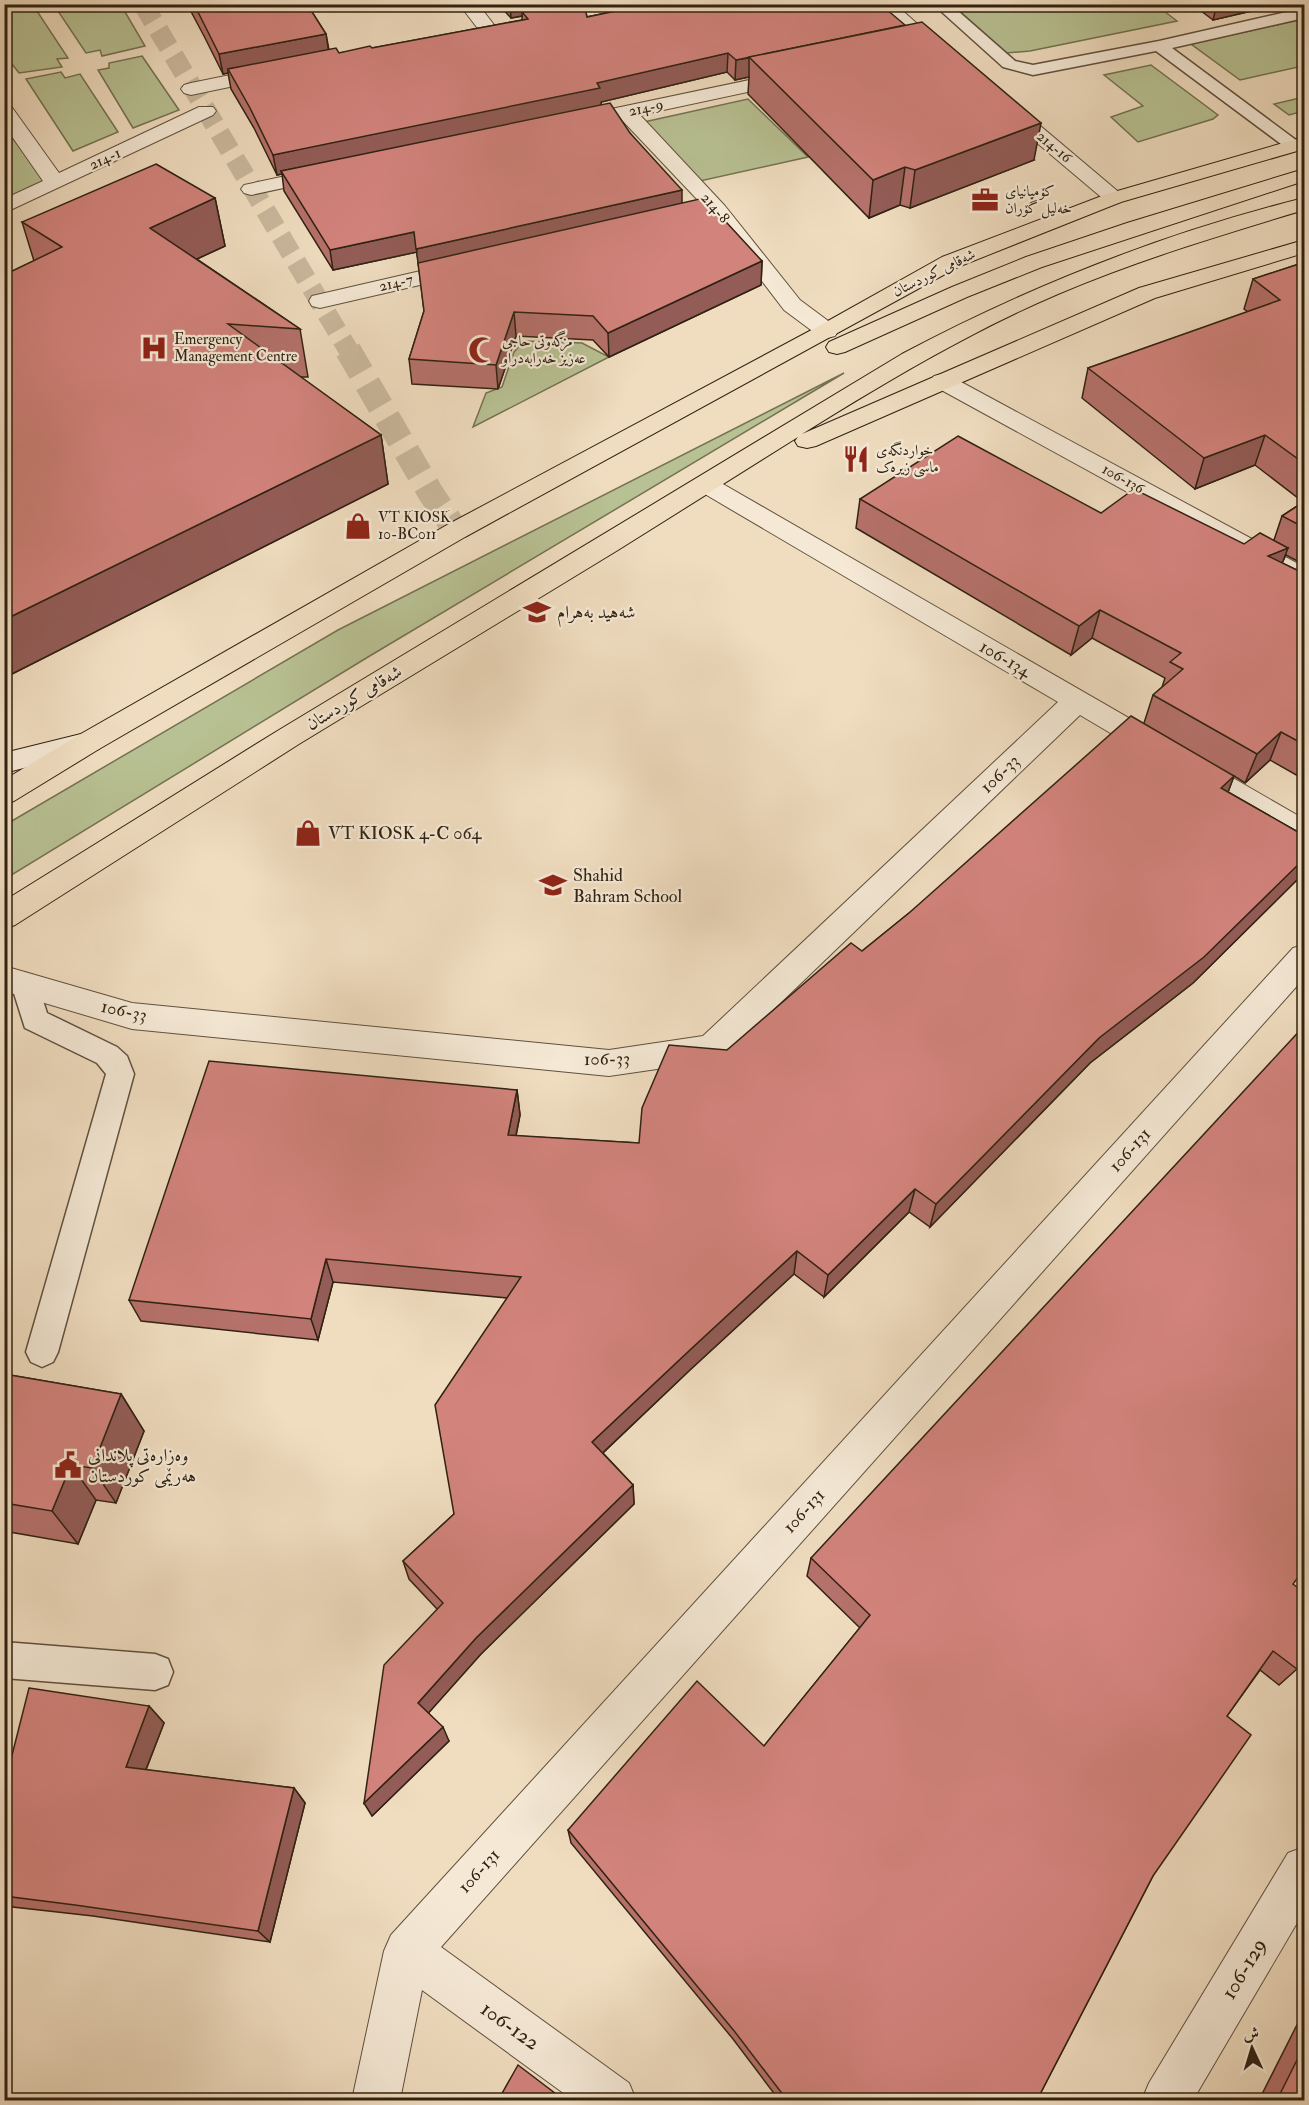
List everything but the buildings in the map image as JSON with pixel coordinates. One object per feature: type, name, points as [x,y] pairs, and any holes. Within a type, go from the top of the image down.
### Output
[{"type":"highway","name":"شەقامی کوردستان","points":[[4,794],[89,742],[456,531],[950,262],[1114,198],[1300,145]]},
{"type":"highway","name":"شەقامی کوردستان","points":[[588,459],[932,304],[1069,250],[1305,175]]},
{"type":"highway","name":"شەقامی کوردستان","points":[[4,917],[298,732],[707,485],[820,411],[961,332],[1016,304],[1099,270],[1190,237],[1305,204]]},
{"type":"highway","name":"شەقامی کوردستان","points":[[707,485],[1147,293],[1305,246]]},
{"type":"street","points":[[468,4],[489,30]]},
{"type":"street","points":[[466,35],[624,4]]},
{"type":"street","points":[[884,4],[953,63]]},
{"type":"street","points":[[912,52],[935,47]]},
{"type":"street","points":[[191,89],[294,69]]},
{"type":"street","name":"214-9","points":[[556,126],[809,74]]},
{"type":"street","name":"214-16","points":[[991,94],[1114,198]]},
{"type":"street","points":[[4,110],[55,183]]},
{"type":"street","name":"214-1","points":[[5,206],[206,111]]},
{"type":"street","name":"214-8","points":[[626,112],[718,210],[792,305],[827,331]]},
{"type":"street","points":[[251,189],[344,169]]},
{"type":"street","points":[[695,215],[718,210]]},
{"type":"street","name":"214-7","points":[[320,301],[479,264]]},
{"type":"street","name":"106-136","points":[[942,381],[1305,578]]},
{"type":"street","name":"106-134","points":[[707,485],[1305,833]]},
{"type":"street","name":"106-33","points":[[15,981],[132,1016],[609,1063],[712,1048],[1077,701]]},
{"type":"street","points":[[4,763],[89,742]]},
{"type":"street","name":"106-131","points":[[407,1951],[1305,957]]},
{"type":"street","name":"106-129","points":[[1166,2100],[1305,1869]]},
{"type":"street","points":[[376,2100],[407,1951]]},
{"type":"street","name":"106-122","points":[[407,1951],[612,2100]]},
{"type":"lane","points":[[940,4],[1009,64],[1033,70],[1159,46],[1305,13]]},
{"type":"lane","points":[[1159,46],[1300,145]]},
{"type":"lane","points":[[15,981],[35,1020],[107,1055],[117,1064],[120,1074],[42,1352]]},
{"type":"lane","points":[[4,1660],[155,1672]]},
{"type":"green space","points":[[4,5],[33,5],[68,58],[57,59],[62,67],[19,73],[5,55]]},
{"type":"green space","points":[[54,5],[121,5],[145,46],[102,56],[100,50],[86,53]]},
{"type":"green space","points":[[949,5],[1156,5],[1177,21],[1030,51],[1006,53]]},
{"type":"green space","points":[[1304,19],[1304,71],[1298,67],[1240,80],[1191,44]]},
{"type":"green space","points":[[142,56],[179,110],[133,128],[98,70],[109,68],[109,63]]},
{"type":"green space","points":[[1151,65],[1218,115],[1213,119],[1138,142],[1111,117],[1143,106],[1104,75]]},
{"type":"green space","points":[[61,72],[65,78],[80,74],[118,132],[73,151],[26,79]]},
{"type":"green space","points":[[1304,97],[1304,111],[1289,115],[1274,104]]},
{"type":"green space","points":[[748,99],[808,157],[700,181],[644,122]]},
{"type":"green space","points":[[5,129],[48,181],[5,202],[4,182],[7,181],[5,179]]},
{"type":"green space","points":[[524,341],[582,343],[609,357],[473,427],[486,393],[502,387],[514,352]]},
{"type":"green space","points":[[844,373],[368,657],[5,879],[5,825],[338,630]]},
{"type":"tunnel","points":[[143,4],[349,351]]},
{"type":"tunnel","points":[[348,350],[430,492],[456,531]]},
{"type":"place","name":"کۆمپانیای خەلیل گۆران","points":[[985,200]]},
{"type":"place","name":"Emergency Management Centre","points":[[154,348]]},
{"type":"place","name":"مزگەوتی حاجی عەزیز خەرابەدراو","points":[[482,350]]},
{"type":"place","name":"خواردنگەی ماسی زیرەک","points":[[856,459]]},
{"type":"place","name":"VT KIOSK 10-BC011","points":[[358,526]]},
{"type":"place","name":"شەهید بەهرام","points":[[537,612]]},
{"type":"place","name":"VT KIOSK 4-C 064","points":[[308,833]]},
{"type":"place","name":"Shahid Bahram School","points":[[553,885]]},
{"type":"place","name":"وەزارەتی پلاندانی هەرێمی کوردستان","points":[[68,1465]]}]
